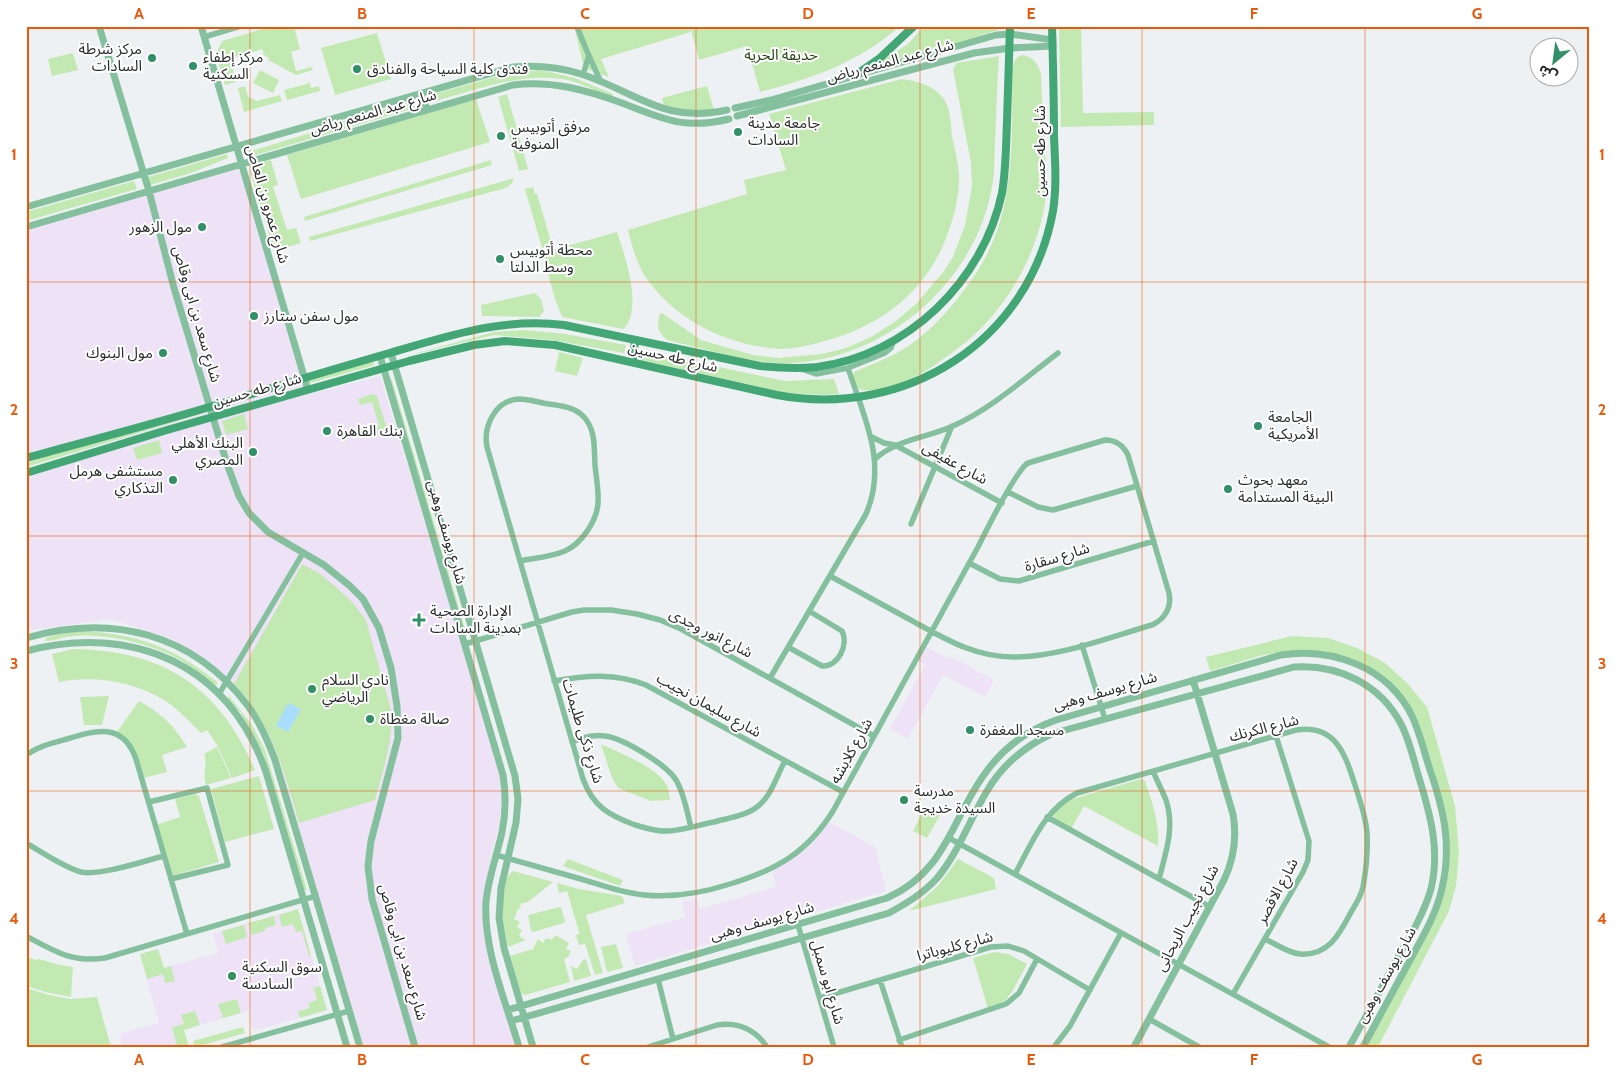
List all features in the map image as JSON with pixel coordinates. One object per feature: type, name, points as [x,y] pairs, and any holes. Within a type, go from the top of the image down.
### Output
[{"type":"main road","points":[[854,76],[886,53],[914,26]]},
{"type":"main road","name":"شارع طه حسين","points":[[26,473],[384,368],[474,345],[505,341],[555,345],[792,398],[823,400],[858,398],[884,393],[913,384],[954,362],[990,332],[1010,309],[1027,283],[1046,240],[1056,189],[1052,26]]},
{"type":"main road","name":"شارع طه حسين","points":[[26,458],[210,407],[304,377],[478,329],[522,322],[564,325],[760,366],[801,368],[847,360],[874,350],[894,340],[924,320],[946,300],[970,270],[988,237],[998,208],[1004,179],[1010,30]]},
{"type":"main road","points":[[633,362],[635,340]]},
{"type":"street","name":"شارع سعد بن ابى وقاص","points":[[99,26],[149,191],[174,288],[213,418],[239,496],[249,513],[268,532],[336,574],[363,599],[379,628],[391,668],[397,706],[398,738],[373,834],[368,866],[372,899],[415,1047]]},
{"type":"street","name":"شارع عمرو بن العاص","points":[[201,26],[308,390]]},
{"type":"street","points":[[204,37],[241,26]]},
{"type":"street","points":[[577,26],[588,58],[593,64],[601,82]]},
{"type":"street","name":"شارع عبد المنعم رياض","points":[[735,108],[854,76],[1010,30],[1053,43]]},
{"type":"street","name":"شارع عبد المنعم رياض","points":[[737,116],[974,53],[1053,43]]},
{"type":"street","points":[[943,50],[945,60]]},
{"type":"street","points":[[584,75],[588,58]]},
{"type":"street","name":"شارع عبد المنعم رياض","points":[[26,207],[422,92],[513,68],[550,67],[584,75],[656,107],[674,112],[704,114],[727,110]]},
{"type":"street","name":"شارع عبد المنعم رياض","points":[[26,227],[503,88],[535,83],[569,87],[620,102],[661,119],[706,123],[730,118]]},
{"type":"street","points":[[422,92],[427,110]]},
{"type":"street","points":[[620,102],[624,92]]},
{"type":"street","points":[[801,368],[816,374],[848,368],[885,353],[891,348],[894,340]]},
{"type":"street","name":"شارع يوسف وهبى","points":[[391,353],[515,776],[517,811],[500,898],[500,923],[502,938],[533,1047]]},
{"type":"street","points":[[875,459],[896,445],[952,426],[995,401],[1058,353]]},
{"type":"street","name":"شارع يوسف وهبى","points":[[380,356],[501,766],[505,813],[488,889],[486,923],[492,957],[519,1047]]},
{"type":"street","points":[[770,678],[870,506],[876,481],[875,459],[870,436],[848,368]]},
{"type":"street","name":"شارع ذكى طليمات","points":[[520,561],[563,552],[571,548],[587,531],[594,518],[598,503],[593,438],[588,422],[571,408],[519,399],[508,402],[495,413],[489,423],[486,438],[520,561],[537,622],[585,786],[594,800],[609,814],[655,831],[668,832],[738,816],[758,806],[766,798],[785,761]]},
{"type":"street","points":[[911,524],[952,426]]},
{"type":"street","name":"شارع عفيفى","points":[[870,436],[879,441],[896,445],[1002,503]]},
{"type":"street","name":"شارع كلابشه","points":[[496,855],[632,893],[666,896],[698,893],[756,876],[775,868],[808,844],[821,829],[1020,470],[1028,463],[1109,440],[1124,448],[1128,455],[1137,486]]},
{"type":"street","points":[[830,576],[962,647],[998,656],[1018,657],[1046,654],[1152,625],[1160,621],[1166,614],[1170,598],[1137,486],[1053,510],[1038,507],[1008,492]]},
{"type":"street","name":"شارع سقارة","points":[[969,562],[1000,580],[1019,581],[1154,541]]},
{"type":"street","points":[[219,694],[303,553]]},
{"type":"street","name":"شارع انور وجدى","points":[[465,644],[572,612],[611,610],[637,614],[660,620],[681,629],[874,736]]},
{"type":"street","points":[[788,647],[822,666],[835,662],[844,646],[842,631],[809,611]]},
{"type":"street","points":[[26,638],[60,630],[88,627],[114,628],[160,639],[181,648],[210,667],[227,682],[249,707],[265,735],[275,760],[360,1047]]},
{"type":"street","points":[[36,635],[40,647]]},
{"type":"street","points":[[26,651],[40,647],[88,641],[112,642],[158,654],[179,664],[199,677],[219,694],[243,723],[261,759],[347,1047]]},
{"type":"street","points":[[1082,645],[1105,719]]},
{"type":"street","name":"شارع يوسف وهبى","points":[[508,1010],[878,902],[903,890],[928,870],[941,852],[985,773],[1010,746],[1028,733],[1046,724],[1101,707],[1281,655],[1302,652],[1324,654],[1345,659],[1374,674],[1396,694],[1413,717],[1444,815],[1447,851],[1445,876],[1439,899],[1430,922],[1363,1047]]},
{"type":"street","name":"شارع يوسف وهبى","points":[[512,1022],[880,916],[922,893],[938,877],[960,844],[998,774],[1032,744],[1051,734],[1294,667],[1324,668],[1343,673],[1370,687],[1391,708],[1405,734],[1432,824],[1435,850],[1433,877],[1428,899],[1419,920],[1349,1047]]},
{"type":"street","name":"شارع سليمان نجيب","points":[[554,681],[593,675],[615,676],[636,681],[656,689],[843,792]]},
{"type":"street","name":"شارع نجيب الريحانى","points":[[1134,1047],[1210,907],[1228,872],[1233,855],[1235,838],[1232,814],[1193,680]]},
{"type":"street","name":"شارع الكرنك","points":[[1015,874],[1047,817],[1064,800],[1077,793],[1296,730],[1314,730],[1326,734],[1341,747],[1347,758],[1364,815],[1367,832],[1367,850],[1361,893],[1338,938],[1318,951],[1294,953],[1265,939]]},
{"type":"street","points":[[26,755],[40,747],[92,731],[114,734],[128,744],[134,754],[149,802],[187,934]]},
{"type":"street","points":[[572,742],[592,735],[612,737],[662,765],[672,774],[679,786],[691,827]]},
{"type":"street","name":"شارع الاقصر","points":[[1233,994],[1306,866],[1309,848],[1307,834],[1276,736]]},
{"type":"street","points":[[1153,771],[1166,801],[1170,817],[1170,837],[1159,879]]},
{"type":"street","points":[[149,802],[207,788],[228,865],[171,879]]},
{"type":"street","points":[[1047,817],[1210,907]]},
{"type":"street","points":[[949,838],[1329,1047]]},
{"type":"street","points":[[26,843],[73,869],[85,873],[99,872],[164,856]]},
{"type":"street","points":[[26,936],[57,953],[89,960],[114,956],[316,896]]},
{"type":"street","name":"شارع ابو سمبل","points":[[798,925],[834,1047]]},
{"type":"street","points":[[1054,1047],[1070,1026],[1121,933]]},
{"type":"street","name":"شارع كليوباترا","points":[[820,998],[996,946],[1008,946],[1019,949],[1090,990]]},
{"type":"street","points":[[899,1040],[1006,1004],[1019,993],[1037,959]]},
{"type":"street","points":[[658,979],[673,1039]]},
{"type":"street","points":[[880,980],[902,1047]]},
{"type":"street","points":[[222,1047],[349,1011]]},
{"type":"street","points":[[1149,1019],[1199,1047]]},
{"type":"street","points":[[648,1047],[716,1025],[734,1025],[752,1031],[767,1047]]},
{"type":"shaded area","points":[[240,164],[305,386],[26,467],[26,227]]},
{"type":"shaded area","points":[[380,376],[500,768],[502,785],[500,821],[489,866],[483,918],[516,1047],[361,1047],[296,826],[254,712],[209,664],[170,638],[110,619],[26,631],[26,475],[213,418]]},
{"type":"shaded area","points":[[925,646],[948,659],[950,656],[994,680],[985,697],[943,675],[908,739],[890,729],[925,665],[918,660]]},
{"type":"shaded area","points":[[829,822],[875,847],[886,891],[635,966],[626,934],[686,917],[682,902],[697,898],[700,909],[776,887],[772,871],[809,847]]},
{"type":"shaded area","name":"سوق السكنية السادسة","points":[[298,909],[327,1010],[253,1031],[248,1011],[184,1030],[172,1027],[177,1047],[123,1047],[119,1034],[159,1023],[145,973],[218,953],[213,933]]},
{"type":"green space","points":[[273,26],[294,26],[300,49],[291,52],[296,71],[312,67],[313,70],[296,75],[268,60],[269,58],[263,54],[263,49],[230,59],[236,82],[225,85],[216,54],[222,41]]},
{"type":"green space","points":[[574,26],[689,26],[691,32],[601,59],[609,77],[584,68]]},
{"type":"green space","name":"حديقة الحرية","points":[[690,26],[900,26],[868,50],[834,68],[760,92],[747,46],[699,60]]},
{"type":"green space","points":[[924,26],[998,26],[998,30],[942,48],[876,65],[908,44]]},
{"type":"green space","points":[[1059,26],[1081,26],[1083,113],[1154,112],[1154,125],[1061,127]]},
{"type":"green space","points":[[377,33],[391,79],[335,95],[321,48]]},
{"type":"green space","points":[[73,53],[78,70],[52,76],[48,59]]},
{"type":"green space","points":[[1023,55],[1035,61],[1041,74],[1047,180],[1042,218],[1030,255],[1000,306],[983,327],[971,337],[931,367],[911,379],[879,390],[859,389],[853,378],[854,372],[896,353],[925,333],[958,298],[984,260],[1002,215],[1007,191],[1012,142],[1012,69],[1015,60]]},
{"type":"green space","points":[[999,56],[994,173],[984,216],[970,250],[949,280],[924,306],[896,328],[864,346],[829,357],[793,363],[763,362],[730,356],[667,340],[659,328],[658,322],[662,313],[701,340],[753,355],[778,358],[822,354],[846,348],[871,337],[896,321],[917,303],[944,271],[953,257],[965,225],[972,186],[971,163],[953,69],[956,63]]},
{"type":"green space","points":[[260,70],[279,80],[273,93],[253,83]]},
{"type":"green space","points":[[541,70],[575,78],[613,94],[612,97],[574,82],[545,78],[495,84],[432,102],[430,95],[509,73]]},
{"type":"green space","points":[[902,79],[921,83],[943,97],[950,116],[959,174],[957,200],[945,241],[925,277],[912,292],[881,317],[864,327],[825,341],[780,349],[741,343],[704,328],[671,306],[657,292],[639,265],[628,230],[747,194],[744,180],[786,170],[769,114]]},
{"type":"green space","points":[[310,83],[311,88],[319,86],[320,91],[287,100],[284,90]]},
{"type":"green space","points":[[245,86],[248,97],[257,101],[280,95],[282,101],[244,112],[238,88]]},
{"type":"green space","points":[[707,86],[714,110],[704,112],[664,107],[662,98]]},
{"type":"green space","points":[[507,94],[528,169],[519,171],[498,97]]},
{"type":"green space","points":[[476,99],[490,142],[301,199],[287,155]]},
{"type":"green space","points":[[413,101],[415,108],[252,156],[245,156],[248,152],[320,130],[327,126]]},
{"type":"green space","points":[[227,154],[228,158],[191,173],[150,185],[148,177]]},
{"type":"green space","points":[[271,160],[278,185],[273,187],[287,230],[296,228],[301,243],[281,249],[272,245],[250,169],[253,165]]},
{"type":"green space","points":[[491,160],[492,165],[305,221],[304,217]]},
{"type":"green space","points":[[514,178],[512,183],[506,188],[310,241],[309,237]]},
{"type":"green space","points":[[134,181],[137,189],[26,221],[26,212]]},
{"type":"green space","points":[[533,187],[535,194],[537,194],[552,245],[542,248],[525,189]]},
{"type":"green space","points":[[617,232],[631,281],[632,308],[624,329],[562,317],[542,253]]},
{"type":"green space","points":[[535,293],[541,299],[544,311],[539,317],[482,316],[481,305]]},
{"type":"green space","points":[[525,330],[565,334],[626,345],[624,353],[552,340],[494,335],[402,357],[494,332]]},
{"type":"green space","points":[[642,351],[785,381],[834,379],[839,394],[787,393],[641,360]]},
{"type":"green space","points":[[559,352],[583,358],[577,376],[555,371]]},
{"type":"green space","points":[[371,362],[375,363],[372,366],[308,382],[309,380]]},
{"type":"green space","points":[[389,377],[392,380],[466,632],[459,628]]},
{"type":"green space","points":[[373,394],[377,396],[388,433],[371,438],[369,429],[379,426],[372,402],[360,405],[358,399]]},
{"type":"green space","points":[[203,409],[204,413],[26,467],[26,463]]},
{"type":"green space","points":[[244,414],[248,429],[226,435],[222,421]]},
{"type":"green space","points":[[159,440],[162,453],[137,460],[133,448]]},
{"type":"green space","name":"نادي السلام الرياضي","points":[[302,564],[319,573],[335,586],[354,604],[366,620],[392,713],[392,724],[389,747],[375,800],[299,823],[275,749],[258,715],[234,684]]},
{"type":"green space","points":[[82,631],[120,635],[154,644],[170,651],[201,670],[217,682],[217,685],[214,687],[192,668],[173,656],[131,641],[102,636],[71,636],[45,641],[46,638],[60,634]]},
{"type":"green space","points":[[1292,636],[1328,638],[1357,648],[1385,663],[1407,683],[1427,707],[1455,806],[1459,853],[1456,886],[1449,911],[1378,1047],[1363,1047],[1440,902],[1445,839],[1424,750],[1408,711],[1378,678],[1359,665],[1317,652],[1298,650],[1263,655],[1210,671],[1206,657]]},
{"type":"green space","points":[[73,649],[105,651],[134,657],[161,666],[185,679],[206,696],[224,716],[241,741],[255,770],[232,778],[217,745],[207,730],[201,733],[174,707],[152,693],[113,681],[85,679],[59,682],[52,654]]},
{"type":"green space","points":[[109,696],[102,725],[84,725],[80,697]]},
{"type":"green space","points":[[229,696],[252,725],[265,750],[307,890],[304,890],[263,753],[241,713],[227,699]]},
{"type":"green space","points":[[139,701],[166,720],[187,747],[162,755],[167,772],[144,778],[138,761],[117,732]]},
{"type":"green space","points":[[601,744],[639,762],[657,774],[668,788],[670,800],[651,801],[618,788],[612,778]]},
{"type":"green space","points":[[217,747],[231,778],[206,785],[204,754]]},
{"type":"green space","points":[[259,776],[274,829],[225,842],[211,789]]},
{"type":"green space","points":[[1141,779],[1145,781],[1155,813],[1158,846],[1084,806],[1071,829],[1054,818],[1054,811],[1069,800]]},
{"type":"green space","points":[[195,794],[199,796],[219,862],[172,876],[156,825],[180,817],[175,799]]},
{"type":"green space","points":[[925,807],[940,815],[927,838],[913,831]]},
{"type":"green space","points":[[568,859],[623,880],[620,886],[563,866]]},
{"type":"green space","points":[[958,859],[994,878],[996,889],[909,911],[938,886]]},
{"type":"green space","points":[[513,871],[553,882],[528,902],[520,904],[521,908],[518,909],[514,919],[520,922],[517,927],[522,930],[519,936],[526,940],[508,947],[504,929],[502,896],[507,878]]},
{"type":"green space","points":[[557,883],[579,889],[622,896],[625,903],[586,915],[603,973],[595,975],[585,944],[579,945],[576,935],[579,932],[567,891],[559,893]]},
{"type":"green space","points":[[561,907],[564,923],[531,931],[528,915]]},
{"type":"green space","points":[[298,909],[311,956],[309,956],[302,931],[296,932],[293,924],[282,927],[279,915]]},
{"type":"green space","points":[[274,916],[276,925],[252,935],[248,923]]},
{"type":"green space","points":[[244,925],[247,937],[226,944],[222,931]]},
{"type":"green space","points":[[555,935],[569,943],[566,949],[571,951],[568,957],[564,959],[570,982],[525,995],[520,993],[510,956],[533,949],[538,939],[543,943],[546,938],[552,940]]},
{"type":"green space","points":[[616,944],[623,968],[607,972],[601,947]]},
{"type":"green space","points":[[158,949],[164,968],[171,966],[175,981],[165,983],[163,974],[147,979],[140,954]]},
{"type":"green space","points":[[994,952],[1008,954],[1027,964],[1012,992],[1003,1003],[988,1009],[973,958]]},
{"type":"green space","points":[[26,956],[36,960],[39,959],[73,967],[71,997],[26,986]]},
{"type":"green space","points":[[586,959],[591,976],[574,981],[571,966],[577,969],[583,960]]},
{"type":"green space","points":[[320,986],[327,1010],[300,1018],[298,1011],[310,1008],[308,1003],[317,1000],[313,988]]},
{"type":"green space","points":[[26,988],[70,999],[97,997],[111,1047],[26,1047]]},
{"type":"green space","points":[[237,999],[241,1013],[223,1018],[218,1004]]},
{"type":"green space","points":[[195,1011],[200,1025],[184,1030],[189,1047],[177,1047],[172,1027],[184,1024],[181,1015]]},
{"type":"green space","points":[[243,1027],[245,1033],[195,1047],[193,1041]]},
{"type":"water","points":[[288,703],[301,709],[288,732],[276,726]]},
{"type":"place","name":"مركز شرطة السادات","points":[[152,58]]},
{"type":"place","name":"مركز إطفاء السكنية","points":[[193,66]]},
{"type":"place","name":"فندق كلية السياحة والفنادق","points":[[357,69]]},
{"type":"place","name":"جامعة مدينة السادات","points":[[738,132]]},
{"type":"place","name":"مرفق أتوبيس المنوفية","points":[[501,136]]},
{"type":"place","name":"مول الزهور","points":[[202,227]]},
{"type":"place","name":"محطة أتوبيس وسط الدلتا","points":[[500,259]]},
{"type":"place","name":"مول سفن ستارز","points":[[254,316]]},
{"type":"place","name":"مول البنوك","points":[[163,353]]},
{"type":"place","name":"الجامعة الأمريكية","points":[[1258,426]]},
{"type":"place","name":"بنك القاهرة","points":[[327,431]]},
{"type":"place","name":"البنك الأهلي المصري","points":[[253,452]]},
{"type":"place","name":"مستشفى هرمل التذكاري","points":[[173,480]]},
{"type":"place","name":"معهد بحوث البيئة المستدامة","points":[[1228,489]]},
{"type":"place","name":"الإدارة الصحية بمدينة السادات","points":[[419,620]]},
{"type":"place","name":"نادي السلام الرياضي","points":[[312,689]]},
{"type":"place","name":"صالة مغطاة","points":[[370,719]]},
{"type":"place","name":"مسجد المغفرة","points":[[970,730]]},
{"type":"place","name":"مدرسة السيدة خديجة","points":[[904,800]]},
{"type":"place","name":"سوق السكنية السادسة","points":[[232,976]]}]
